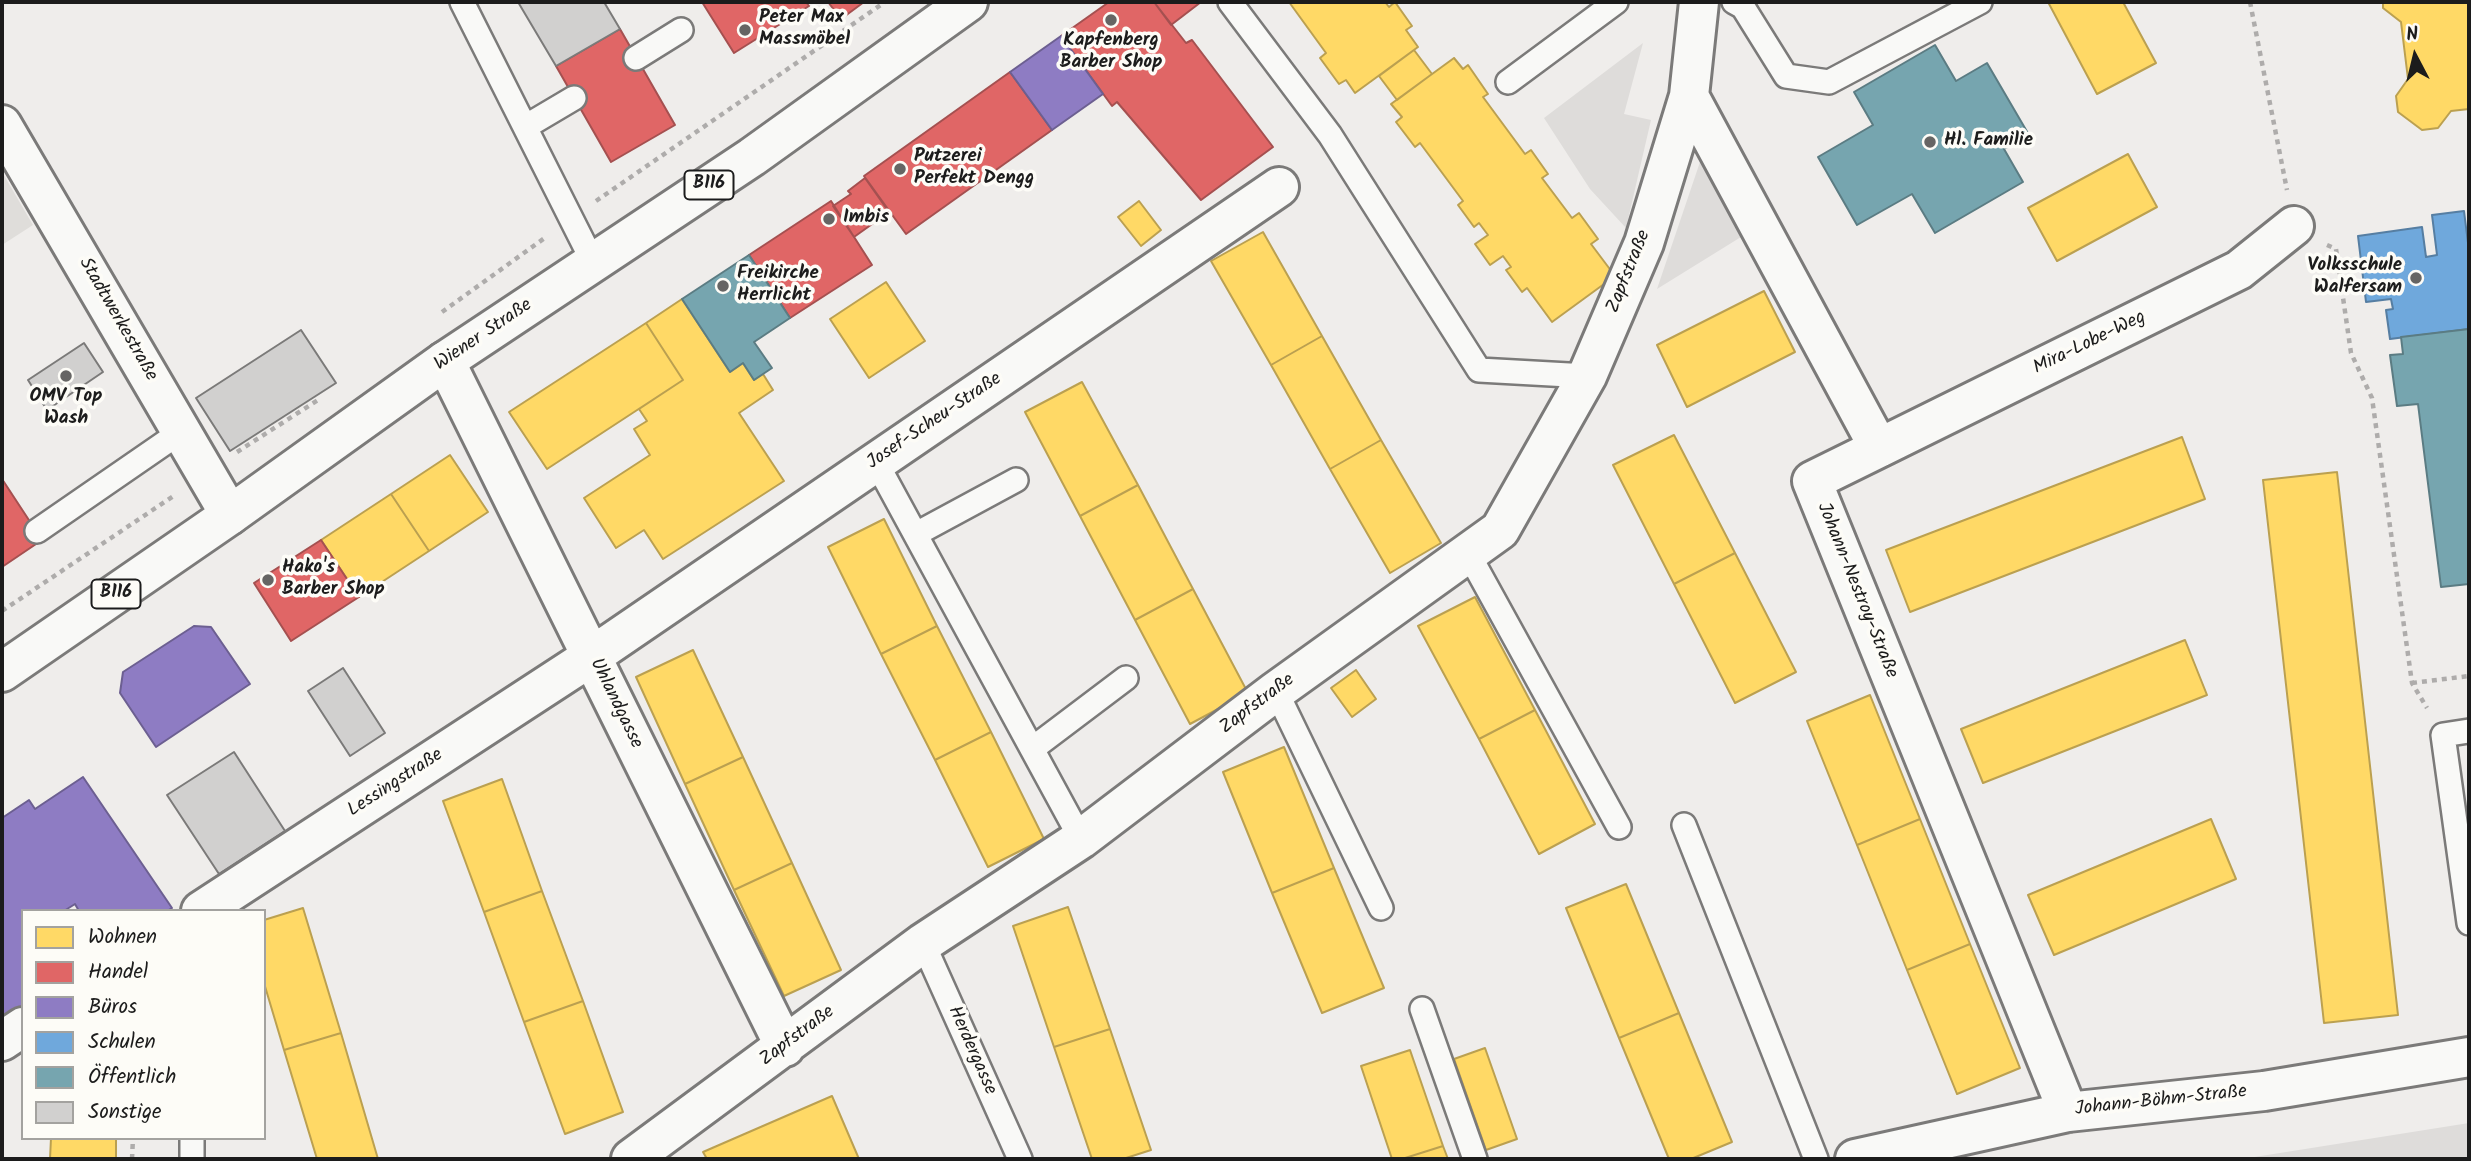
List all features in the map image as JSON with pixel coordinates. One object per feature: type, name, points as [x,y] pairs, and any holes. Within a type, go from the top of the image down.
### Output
[{"type":"street","name":"Wiener Straße","points":[[2,672],[230,515],[445,361],[752,156],[968,2]]},
{"type":"street","points":[[1699,2],[1689,96],[1879,448]]},
{"type":"street","name":"Zapfstraße","points":[[631,1159],[923,943],[1081,839],[1276,691],[1500,530],[1587,376],[1644,243],[1689,96]]},
{"type":"street","name":"Stadtwerkestraße","points":[[2,125],[168,441],[206,472],[230,515]]},
{"type":"street","name":"Josef-Scheu-Straße","points":[[592,656],[1279,187]]},
{"type":"street","name":"Mira-Lobe-Weg","points":[[1879,448],[2239,270],[2294,226]]},
{"type":"street","name":"Uhlandgasse","points":[[445,361],[785,1047]]},
{"type":"street","name":"Johann-Nestroy-Straße","points":[[1879,448],[1812,481],[2068,1112]]},
{"type":"street","name":"Lessingstraße","points":[[204,909],[592,656]]},
{"type":"street","points":[[2,1041],[21,1028]]},
{"type":"street","name":"Johann-Böhm-Straße","points":[[1855,1159],[2068,1112],[2264,1091],[2469,1057]]},
{"type":"lane","points":[[461,2],[593,262]]},
{"type":"lane","points":[[1230,2],[1330,135],[1479,370],[1587,376]]},
{"type":"lane","points":[[1508,82],[1616,2]]},
{"type":"lane","points":[[1734,2],[1743,6],[1786,76],[1829,82],[1980,2]]},
{"type":"lane","points":[[636,58],[681,30]]},
{"type":"lane","points":[[525,127],[574,98]]},
{"type":"lane","points":[[37,531],[168,441]]},
{"type":"lane","points":[[876,462],[1081,839]]},
{"type":"lane","points":[[916,534],[1016,480]]},
{"type":"lane","points":[[1468,553],[1619,827]]},
{"type":"lane","points":[[1032,749],[1126,678]]},
{"type":"lane","points":[[1276,691],[1381,908]]},
{"type":"lane","points":[[2469,732],[2443,735],[2464,845],[2469,923]]},
{"type":"lane","points":[[1684,825],[1815,1159]]},
{"type":"lane","name":"Herdergasse","points":[[923,943],[1020,1159]]},
{"type":"lane","points":[[1422,1009],[1475,1159]]},
{"type":"lane","points":[[192,1140],[192,1159]]},
{"type":"path","points":[[2250,2],[2294,226],[2336,249],[2351,353],[2372,398],[2412,683],[2443,735]]},
{"type":"path","points":[[2,611],[140,520],[206,472]]},
{"type":"path","points":[[2412,683],[2469,676]]},
{"type":"path","points":[[132,1159],[133,1140]]},
{"type":"shaded area","points":[[1643,43],[1624,114],[1651,120],[1626,228],[1590,189],[1544,118]]},
{"type":"shaded area","points":[[1700,162],[1741,237],[1657,289]]},
{"type":"shaded area","points":[[2,172],[33,225],[2,245]]},
{"type":"shaded area","points":[[2469,1123],[2469,1159],[2242,1159]]},
{"type":"building: Wohnen","points":[[1289,2],[1385,2],[1389,7],[1395,2],[1412,26],[1406,30],[1418,47],[1355,93],[1346,80],[1339,84],[1320,58],[1326,53]]},
{"type":"building: Wohnen","points":[[2048,2],[2123,2],[2156,63],[2097,94]]},
{"type":"building: Wohnen","points":[[2383,2],[2469,2],[2469,109],[2451,111],[2438,128],[2422,130],[2398,112],[2396,96],[2408,79],[2401,22],[2383,8]]},
{"type":"building: Wohnen","points":[[1414,50],[1432,74],[1397,100],[1379,76]]},
{"type":"building: Wohnen","points":[[1454,58],[1463,69],[1468,65],[1488,94],[1483,97],[1525,154],[1531,150],[1548,174],[1542,178],[1572,218],[1579,213],[1598,239],[1591,244],[1615,276],[1552,322],[1527,288],[1522,292],[1506,270],[1511,267],[1503,256],[1490,265],[1475,244],[1488,235],[1479,223],[1474,227],[1458,205],[1463,201],[1420,143],[1415,147],[1396,122],[1402,117],[1391,104]]},
{"type":"building: Wohnen","points":[[2128,154],[2157,207],[2057,261],[2028,208]]},
{"type":"building: Wohnen","points":[[1139,201],[1161,230],[1141,246],[1118,217]]},
{"type":"building: Wohnen","points":[[1263,232],[1322,336],[1271,365],[1211,261]]},
{"type":"building: Wohnen","points":[[886,282],[925,341],[869,378],[830,319]]},
{"type":"building: Wohnen","points":[[1764,291],[1795,352],[1687,407],[1657,345]]},
{"type":"building: Wohnen","points":[[682,299],[730,372],[743,363],[754,380],[763,374],[773,390],[739,413],[784,481],[663,559],[644,530],[616,548],[584,498],[650,455],[634,429],[647,421],[639,409],[683,380],[646,323]]},
{"type":"building: Wohnen","points":[[646,323],[683,380],[547,469],[509,412]]},
{"type":"building: Wohnen","points":[[1322,336],[1381,440],[1330,469],[1271,365]]},
{"type":"building: Wohnen","points":[[1082,382],[1138,485],[1080,516],[1025,412]]},
{"type":"building: Wohnen","points":[[1674,435],[1735,553],[1674,584],[1613,465]]},
{"type":"building: Wohnen","points":[[2182,437],[2205,499],[1910,612],[1886,550]]},
{"type":"building: Wohnen","points":[[1381,440],[1441,543],[1390,573],[1330,469]]},
{"type":"building: Wohnen","points":[[450,455],[488,512],[429,551],[391,494]]},
{"type":"building: Wohnen","points":[[2337,472],[2398,1015],[2324,1023],[2263,480]]},
{"type":"building: Wohnen","points":[[1138,485],[1193,589],[1135,620],[1080,516]]},
{"type":"building: Wohnen","points":[[391,494],[429,551],[359,597],[321,540]]},
{"type":"building: Wohnen","points":[[884,519],[937,626],[881,654],[828,547]]},
{"type":"building: Wohnen","points":[[1735,553],[1796,672],[1735,703],[1674,584]]},
{"type":"building: Wohnen","points":[[1193,589],[1248,693],[1190,724],[1135,620]]},
{"type":"building: Wohnen","points":[[1475,597],[1535,710],[1479,739],[1418,626]]},
{"type":"building: Wohnen","points":[[937,626],[991,732],[935,760],[881,654]]},
{"type":"building: Wohnen","points":[[2185,640],[2207,695],[1983,783],[1961,729]]},
{"type":"building: Wohnen","points":[[693,650],[743,757],[685,784],[636,677]]},
{"type":"building: Wohnen","points":[[1356,670],[1376,699],[1352,717],[1331,688]]},
{"type":"building: Wohnen","points":[[1870,695],[1920,819],[1857,845],[1807,721]]},
{"type":"building: Wohnen","points":[[1535,710],[1595,824],[1539,854],[1479,739]]},
{"type":"building: Wohnen","points":[[991,732],[1044,839],[988,867],[935,760]]},
{"type":"building: Wohnen","points":[[1284,747],[1334,868],[1272,893],[1223,772]]},
{"type":"building: Wohnen","points":[[743,757],[792,863],[734,890],[685,784]]},
{"type":"building: Wohnen","points":[[502,779],[542,891],[484,912],[443,801]]},
{"type":"building: Wohnen","points":[[1920,819],[1970,944],[1907,970],[1857,845]]},
{"type":"building: Wohnen","points":[[2211,819],[2236,879],[2054,955],[2028,895]]},
{"type":"building: Wohnen","points":[[792,863],[841,970],[784,996],[734,890]]},
{"type":"building: Wohnen","points":[[1334,868],[1384,988],[1322,1013],[1272,893]]},
{"type":"building: Wohnen","points":[[1626,884],[1679,1013],[1619,1038],[1566,908]]},
{"type":"building: Wohnen","points":[[542,891],[583,1001],[524,1022],[484,912]]},
{"type":"building: Wohnen","points":[[1068,907],[1110,1029],[1054,1047],[1013,926]]},
{"type":"building: Wohnen","points":[[303,908],[341,1033],[284,1050],[266,990],[266,919]]},
{"type":"building: Wohnen","points":[[1970,944],[2020,1068],[1957,1094],[1907,970]]},
{"type":"building: Wohnen","points":[[583,1001],[623,1112],[565,1134],[524,1022]]},
{"type":"building: Wohnen","points":[[1679,1013],[1732,1142],[1691,1159],[1669,1159],[1619,1038]]},
{"type":"building: Wohnen","points":[[1110,1029],[1151,1150],[1123,1159],[1092,1159],[1054,1047]]},
{"type":"building: Wohnen","points":[[341,1033],[378,1159],[317,1159],[284,1050]]},
{"type":"building: Wohnen","points":[[1485,1048],[1517,1139],[1486,1150],[1454,1059]]},
{"type":"building: Wohnen","points":[[1410,1050],[1443,1146],[1402,1159],[1392,1159],[1361,1066]]},
{"type":"building: Wohnen","points":[[832,1096],[859,1159],[707,1159],[703,1152]]},
{"type":"building: Wohnen","points":[[51,1140],[116,1140],[116,1159],[50,1159]]},
{"type":"building: Wohnen","points":[[1443,1146],[1448,1159],[1402,1159]]},
{"type":"building: Handel","name":"Peter Max Massmöbel","points":[[702,2],[806,2],[809,6],[734,53]]},
{"type":"building: Handel","points":[[828,2],[864,2],[841,19]]},
{"type":"building: Handel","points":[[1109,2],[1154,2],[1186,43],[1192,40],[1273,147],[1201,200],[1117,102],[1112,106],[1061,36]]},
{"type":"building: Handel","points":[[1154,2],[1201,2],[1171,25]]},
{"type":"building: Handel","points":[[620,29],[675,125],[611,162],[556,66]]},
{"type":"building: Handel","points":[[1010,72],[1052,130],[906,234],[864,176]]},
{"type":"building: Handel","points":[[865,178],[889,212],[854,237],[833,206],[851,194],[848,191]]},
{"type":"building: Handel","points":[[831,201],[872,265],[790,318],[749,255]]},
{"type":"building: Handel","points":[[2,479],[42,540],[2,567]]},
{"type":"building: Handel","points":[[321,540],[359,597],[291,641],[254,583]]},
{"type":"building: Büros","points":[[1061,36],[1103,94],[1052,130],[1010,72]]},
{"type":"building: Büros","points":[[194,626],[211,627],[250,684],[156,747],[120,693],[123,672]]},
{"type":"building: Büros","points":[[83,777],[172,908],[78,909],[75,904],[67,909],[21,909],[21,1012],[2,1025],[2,818],[29,800],[35,809]]},
{"type":"building: Schulen","name":"Volksschule Walfersam","points":[[2464,211],[2469,251],[2469,329],[2390,339],[2386,310],[2393,309],[2391,299],[2366,302],[2358,236],[2422,227],[2426,257],[2437,255],[2432,215]]},
{"type":"building: Öffentlich","name":"Hl. Familie","points":[[1935,45],[1956,81],[1987,63],[2029,135],[2004,149],[2023,182],[1935,233],[1912,194],[1857,225],[1818,157],[1873,125],[1854,92]]},
{"type":"building: Öffentlich","points":[[749,255],[790,318],[754,342],[772,368],[754,380],[743,363],[730,372],[682,299]]},
{"type":"building: Öffentlich","points":[[2469,329],[2469,584],[2441,587],[2418,404],[2397,406],[2390,355],[2403,354],[2401,337]]},
{"type":"building: Sonstige","points":[[518,2],[604,2],[620,29],[556,66]]},
{"type":"building: Sonstige","points":[[301,330],[336,383],[230,451],[196,398]]},
{"type":"building: Sonstige","name":"OMV Top Wash","points":[[84,343],[103,372],[47,410],[28,380]]},
{"type":"building: Sonstige","points":[[343,668],[385,733],[350,756],[308,691]]},
{"type":"building: Sonstige","points":[[234,752],[285,831],[219,874],[167,795]]},
{"type":"place","name":"Kapfenberg Barber Shop","points":[[1111,20]]},
{"type":"place","name":"Peter Max Massmöbel","points":[[745,30]]},
{"type":"place","name":"Hl. Familie","points":[[1930,142]]},
{"type":"place","name":"Putzerei Perfekt Dengg","points":[[900,169]]},
{"type":"place","name":"Imbis","points":[[829,219]]},
{"type":"place","name":"Volksschule Walfersam","points":[[2416,278]]},
{"type":"place","name":"Freikirche Herrlicht","points":[[723,286]]},
{"type":"place","name":"OMV Top Wash","points":[[66,376]]},
{"type":"place","name":"Hako's Barber Shop","points":[[268,580]]}]
